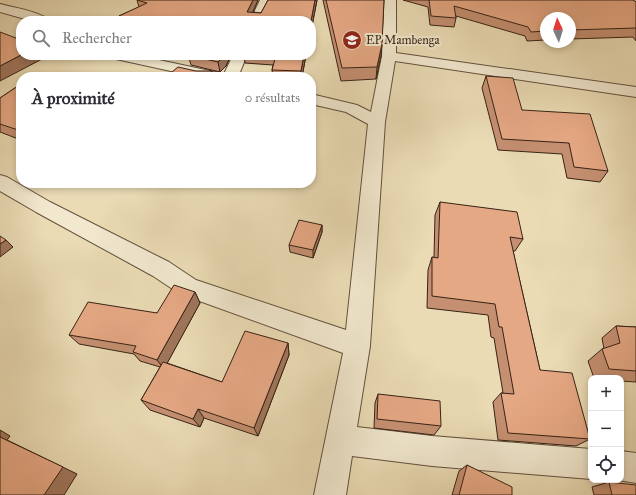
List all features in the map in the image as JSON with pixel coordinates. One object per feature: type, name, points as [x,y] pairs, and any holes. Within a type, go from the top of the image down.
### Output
[{"type":"street","points":[[258,16],[266,0]]},
{"type":"street","points":[[330,495],[357,346],[378,115],[389,56],[390,0]]},
{"type":"street","points":[[0,8],[32,16]]},
{"type":"street","points":[[389,56],[636,92]]},
{"type":"street","points":[[139,60],[196,72]]},
{"type":"street","points":[[232,72],[238,60]]},
{"type":"street","points":[[316,100],[378,115]]},
{"type":"street","points":[[0,182],[161,269],[188,287],[357,346]]},
{"type":"street","points":[[340,440],[432,451],[588,464]]},
{"type":"street","points":[[624,466],[636,468]]},
{"type":"building","points":[[137,0],[253,0],[247,12],[261,13],[268,0],[315,0],[312,16],[119,16],[147,3]]},
{"type":"building","points":[[326,0],[384,0],[382,44],[377,67],[342,68]]},
{"type":"building","points":[[429,0],[633,0],[636,2],[636,28],[576,30],[576,12],[540,12],[540,31],[531,32],[528,27],[454,6],[456,18],[431,16]]},
{"type":"building","points":[[0,32],[16,38],[16,58],[0,66]]},
{"type":"building","points":[[209,60],[220,60],[218,62]]},
{"type":"building","points":[[275,60],[303,60],[301,71],[272,70]]},
{"type":"building","points":[[178,67],[196,71],[212,71],[211,72],[172,72]]},
{"type":"building","points":[[486,76],[513,78],[522,110],[590,114],[608,171],[574,167],[569,143],[502,139]]},
{"type":"building","points":[[16,87],[16,129],[0,124],[0,98]]},
{"type":"building","points":[[440,202],[517,212],[523,239],[510,237],[540,370],[572,373],[588,432],[588,439],[508,433],[501,393],[514,394],[502,327],[499,327],[495,304],[432,296],[432,257],[438,258]]},
{"type":"building","points":[[299,220],[322,225],[313,250],[289,245]]},
{"type":"building","points":[[0,236],[6,240],[0,244]]},
{"type":"building","points":[[174,285],[195,292],[157,360],[133,352],[136,346],[69,335],[88,302],[157,313]]},
{"type":"building","points":[[616,326],[636,327],[636,371],[609,369],[602,349],[620,343]]},
{"type":"building","points":[[245,331],[288,343],[254,428],[198,409],[193,419],[141,400],[163,362],[222,382]]},
{"type":"building","points":[[378,394],[440,401],[441,426],[377,419]]},
{"type":"building","points":[[0,437],[63,467],[44,495],[0,495]]},
{"type":"building","points":[[467,465],[512,487],[512,495],[459,495]]},
{"type":"building","points":[[609,483],[636,485],[636,495],[612,495]]},
{"type":"place","name":"EP Mambenga","points":[[352,40]]}]
